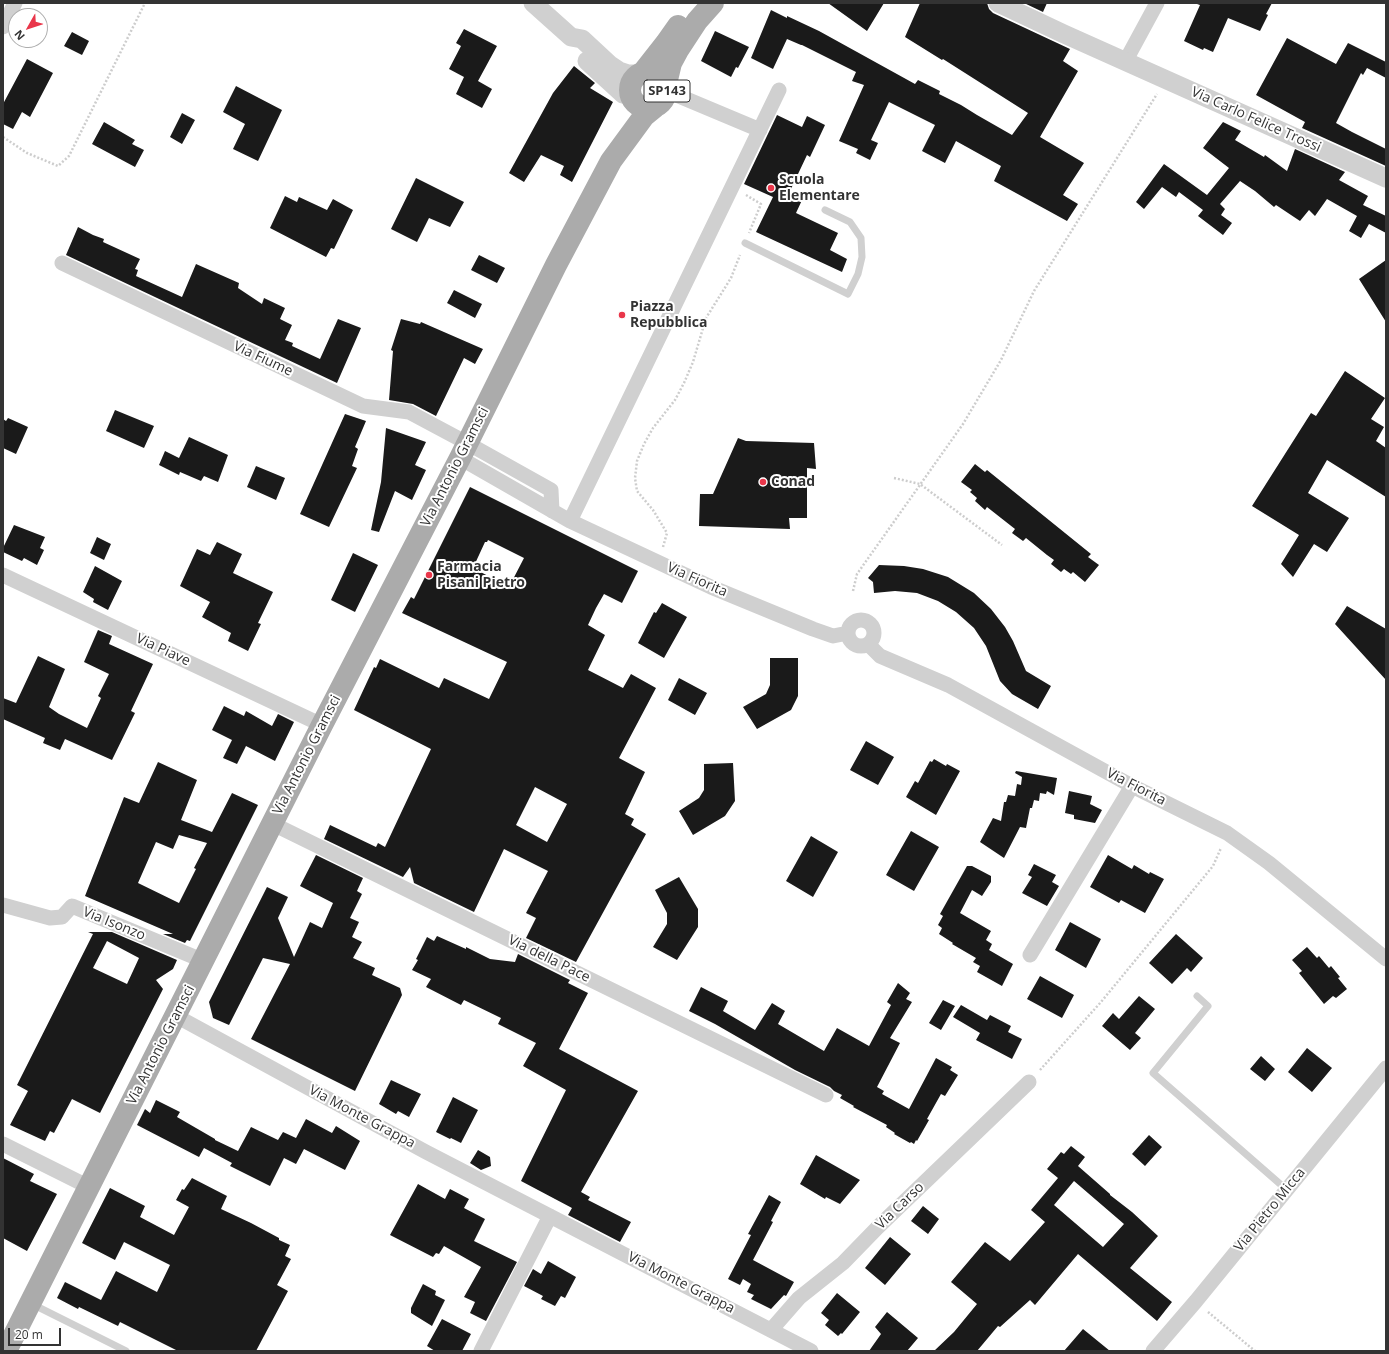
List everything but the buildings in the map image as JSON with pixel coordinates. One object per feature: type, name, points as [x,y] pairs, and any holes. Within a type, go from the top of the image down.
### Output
[{"type":"main road","name":"SP143","points":[[695,3],[686,13],[666,43],[641,73],[633,80],[630,88],[631,96],[636,104],[645,108],[663,94],[671,63],[678,50],[697,21],[713,3]]},
{"type":"main road","name":"SP143","points":[[641,73],[655,73],[662,78],[663,94]]},
{"type":"main road","name":"Via Antonio Gramsci","points":[[7,1342],[30,1304],[90,1187],[322,725],[556,265],[611,161],[644,116],[663,94]]},
{"type":"main road","name":"Via Antonio Gramsci","points":[[611,161],[618,131],[631,96]]},
{"type":"street","points":[[3,26],[15,3]]},
{"type":"street","points":[[533,3],[571,37],[582,39],[610,65],[619,71],[628,74],[641,73]]},
{"type":"street","name":"Via Carlo Felice Trossi","points":[[998,3],[1125,62],[1386,178]]},
{"type":"street","points":[[1125,62],[1157,3]]},
{"type":"street","points":[[571,37],[574,48],[623,94],[631,96]]},
{"type":"street","points":[[570,521],[779,90]]},
{"type":"street","points":[[663,94],[760,130]]},
{"type":"street","name":"Via Fiume","points":[[62,263],[363,406],[409,412],[463,450]]},
{"type":"street","name":"Via Fiorita","points":[[463,450],[552,511],[570,521],[711,587],[813,629],[833,636],[848,633]]},
{"type":"street","name":"Via Piave","points":[[3,575],[322,725]]},
{"type":"street","points":[[860,620],[869,624],[873,631],[872,640],[868,644],[857,646],[852,643],[849,639],[848,633],[852,624],[860,620]]},
{"type":"street","name":"Via Fiorita","points":[[868,644],[880,656],[948,685],[1132,786],[1227,833],[1269,863],[1386,959]]},
{"type":"street","points":[[1030,955],[1132,786]]},
{"type":"street","name":"Via della Pace","points":[[273,824],[826,1095]]},
{"type":"street","name":"Via Isonzo","points":[[3,906],[50,918],[62,917],[72,906],[204,961]]},
{"type":"street","name":"Via Monte Grappa","points":[[176,1016],[419,1148],[811,1351]]},
{"type":"street","name":"Via Pietro Micca","points":[[1153,1351],[1196,1301],[1386,1068]]},
{"type":"street","name":"Via Carso","points":[[772,1330],[799,1298],[843,1263],[1029,1082]]},
{"type":"street","points":[[3,1144],[90,1187]]},
{"type":"street","points":[[481,1351],[550,1216]]},
{"type":"lane","points":[[745,243],[848,294],[858,274],[862,257],[862,238],[850,222],[825,210]]},
{"type":"lane","points":[[1197,996],[1208,1006],[1153,1073],[1287,1190]]},
{"type":"lane","points":[[30,1304],[126,1351]]},
{"type":"path","points":[[3,137],[27,153],[58,166],[69,156],[145,3]]},
{"type":"path","points":[[853,591],[857,574],[963,424],[1001,360],[1034,291],[1166,80]]},
{"type":"path","points":[[658,562],[668,533],[653,510],[637,491],[635,478],[637,462],[650,433],[675,400],[684,383],[693,362],[706,318],[731,278],[761,204],[731,190]]},
{"type":"path","points":[[894,478],[920,484],[1002,545]]},
{"type":"path","points":[[1029,1082],[1100,1002],[1212,866],[1227,833]]},
{"type":"path","points":[[1196,1301],[1255,1351]]},
{"type":"place","name":"Scuola Elementare","points":[[771,188]]},
{"type":"place","name":"Piazza Repubblica","points":[[622,315]]},
{"type":"place","name":"Conad","points":[[763,482]]},
{"type":"place","name":"Farmacia Pisani Pietro","points":[[429,575]]}]
